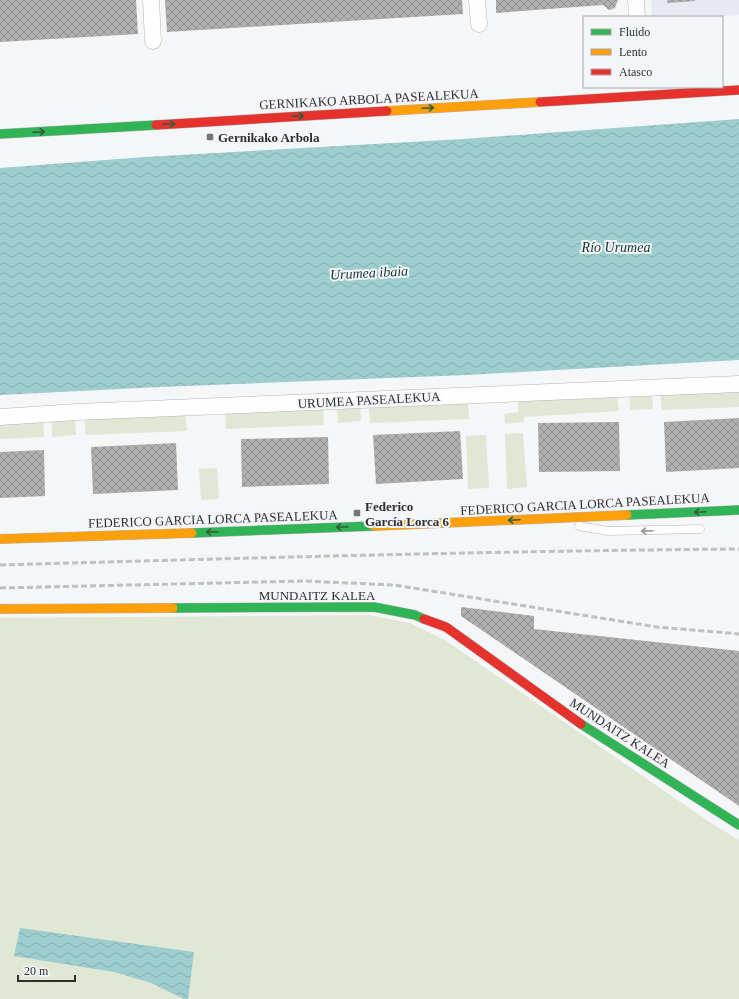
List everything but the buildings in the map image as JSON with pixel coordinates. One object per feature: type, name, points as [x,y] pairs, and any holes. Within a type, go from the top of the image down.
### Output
[{"type":"main road","name":"GERNIKAKO ARBOLA PASEALEKUA","points":[[0,134],[739,90]]},
{"type":"main road","name":"FEDERICO GARCIA LORCA PASEALEKUA","points":[[0,539],[316,529],[739,510]]},
{"type":"main road","name":"MUNDAITZ KALEA","points":[[0,609],[374,606],[415,615],[446,627],[570,717],[739,825]]},
{"type":"street","points":[[151,0],[153,41]]},
{"type":"street","points":[[477,0],[479,24]]},
{"type":"street","points":[[636,0],[637,16]]},
{"type":"street","name":"URUMEA PASEALEKUA","points":[[0,417],[77,412],[739,384]]},
{"type":"lane","points":[[539,519],[608,531],[700,529]]},
{"type":"shaded area","points":[[651,0],[739,0],[739,15],[652,16]]},
{"type":"green space","points":[[739,390],[739,407],[662,410],[660,393]]},
{"type":"green space","points":[[652,393],[653,409],[630,410],[629,394]]},
{"type":"green space","points":[[617,395],[619,411],[524,417],[524,422],[505,424],[504,414],[518,412],[518,400]]},
{"type":"green space","points":[[468,402],[469,419],[370,423],[369,406]]},
{"type":"green space","points":[[360,407],[361,421],[338,423],[337,408]]},
{"type":"green space","points":[[323,408],[324,425],[226,429],[225,413]]},
{"type":"green space","points":[[185,414],[187,431],[86,435],[84,418]]},
{"type":"green space","points":[[75,418],[76,435],[52,437],[52,420]]},
{"type":"green space","points":[[43,420],[44,437],[0,439],[0,422]]},
{"type":"green space","points":[[523,433],[527,487],[507,489],[505,434]]},
{"type":"green space","points":[[486,435],[489,488],[468,489],[466,436]]},
{"type":"green space","points":[[217,468],[219,499],[201,500],[199,469]]},
{"type":"green space","points":[[369,615],[410,623],[445,640],[711,823],[739,840],[739,999],[0,999],[0,618]]},
{"type":"water","name":"Río Urumea","points":[[739,119],[739,360],[466,375],[0,395],[0,168],[145,157],[463,139]]},
{"type":"water","points":[[20,928],[194,952],[188,999],[184,999],[151,983],[114,972],[14,956]]},
{"type":"railway","points":[[0,565],[277,557],[739,549]]},
{"type":"railway","points":[[0,588],[304,581],[394,585],[657,627],[739,634]]},
{"type":"traffic: fast","points":[[0,134],[156,125]]},
{"type":"traffic: fast","points":[[627,515],[739,510]]},
{"type":"traffic: fast","points":[[192,533],[374,526]]},
{"type":"traffic: fast","points":[[173,608],[374,607],[415,615],[424,619]]},
{"type":"traffic: fast","points":[[581,724],[739,825]]},
{"type":"traffic: slow","points":[[387,111],[540,102]]},
{"type":"traffic: slow","points":[[374,526],[627,515]]},
{"type":"traffic: slow","points":[[0,539],[192,533]]},
{"type":"traffic: slow","points":[[0,609],[173,608]]},
{"type":"traffic: jam","points":[[540,102],[739,90]]},
{"type":"traffic: jam","points":[[156,125],[387,111]]},
{"type":"traffic: jam","points":[[424,619],[446,627],[581,724]]},
{"type":"place","name":"Gernikako Arbola","points":[[210,137]]},
{"type":"place","name":"Federico García Lorca 6","points":[[357,513]]},
{"type":"water label","name":"Urumea ibaia","points":[[369,273]]}]
